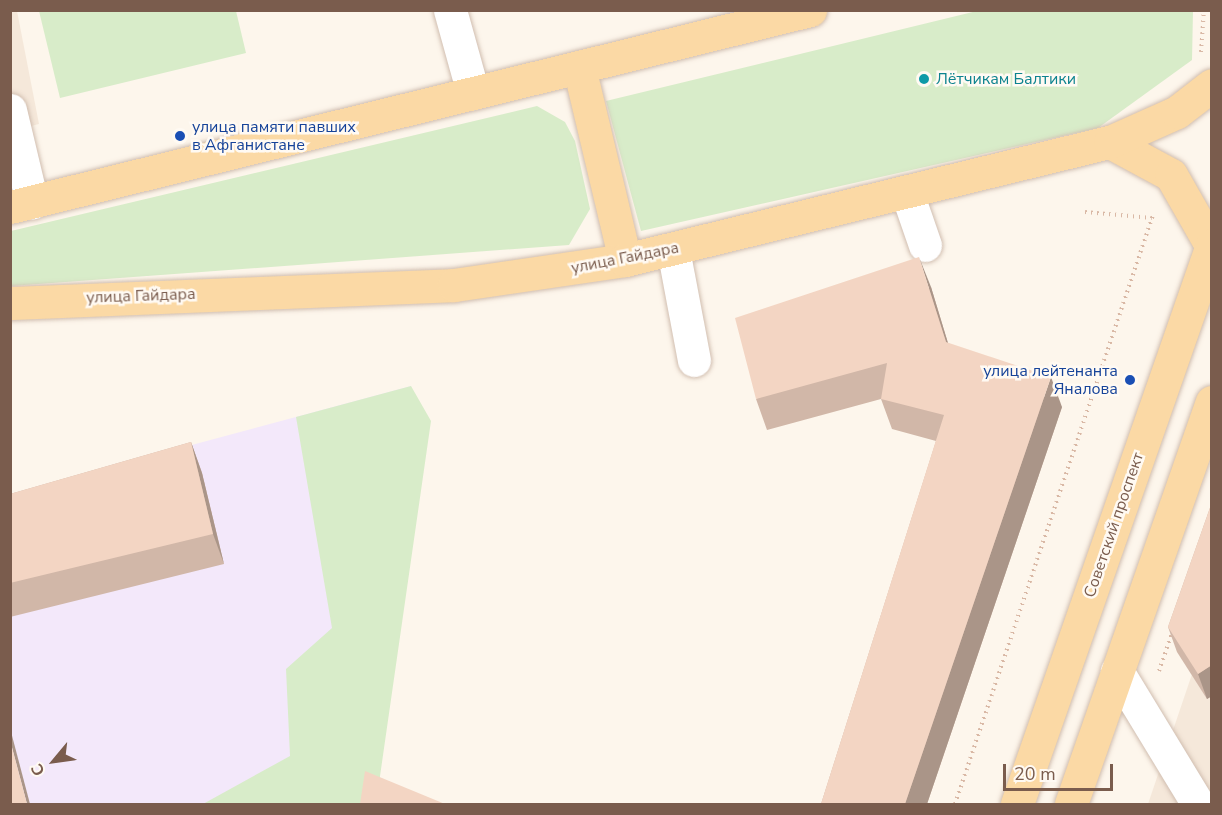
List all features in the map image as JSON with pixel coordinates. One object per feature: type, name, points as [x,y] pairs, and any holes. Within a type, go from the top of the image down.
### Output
[{"type":"main road","points":[[21,205],[810,10]]},
{"type":"main road","points":[[579,67],[625,260]]},
{"type":"main road","name":"улица Гайдара","points":[[10,303],[454,285],[625,260],[1110,142],[1177,112],[1206,74]]},
{"type":"main road","points":[[1110,142],[1172,175],[1211,245]]},
{"type":"main road","name":"Советский проспект","points":[[1017,804],[1211,245]]},
{"type":"main road","points":[[1071,804],[1212,402]]},
{"type":"street","points":[[450,10],[473,93]]},
{"type":"street","points":[[10,110],[21,205]]},
{"type":"street","points":[[907,193],[925,245]]},
{"type":"street","points":[[673,249],[694,360]]},
{"type":"street","points":[[1117,671],[1198,804]]},
{"type":"path","points":[[1204,10],[1206,74]]},
{"type":"path","points":[[956,804],[1152,218],[1172,175]]},
{"type":"path","points":[[1085,212],[1152,218]]},
{"type":"path","points":[[1144,715],[1174,628]]},
{"type":"shaded area","points":[[10,11],[17,11],[39,124],[11,131]]},
{"type":"shaded area","points":[[411,386],[375,804],[11,804],[11,526],[121,464]]},
{"type":"shaded area","points":[[1211,618],[1211,804],[1148,804]]},
{"type":"green space","points":[[981,10],[1193,11],[1192,60],[1098,128],[641,231],[606,101]]},
{"type":"green space","points":[[39,11],[236,11],[246,53],[60,98]]},
{"type":"green space","points":[[537,106],[565,122],[575,141],[590,209],[569,245],[11,286],[11,231]]},
{"type":"green space","points":[[411,386],[431,421],[376,804],[203,804],[290,756],[286,669],[332,628],[296,417]]},
{"type":"building","points":[[919,257],[946,342],[1051,377],[905,804],[821,804],[944,415],[881,399],[887,363],[756,399],[735,318]]},
{"type":"building","points":[[191,442],[213,534],[10,583],[10,494]]},
{"type":"building","points":[[1212,502],[1212,665],[1198,674],[1168,627]]},
{"type":"building","points":[[10,740],[27,804],[10,804]]},
{"type":"building","points":[[365,771],[445,804],[360,804]]},
{"type":"place","name":"Лётчикам Балтики","points":[[924,79]]},
{"type":"place","name":"улица памяти павших в Афганистане","points":[[180,136]]},
{"type":"place","name":"улица лейтенанта Яналова","points":[[1130,380]]}]
